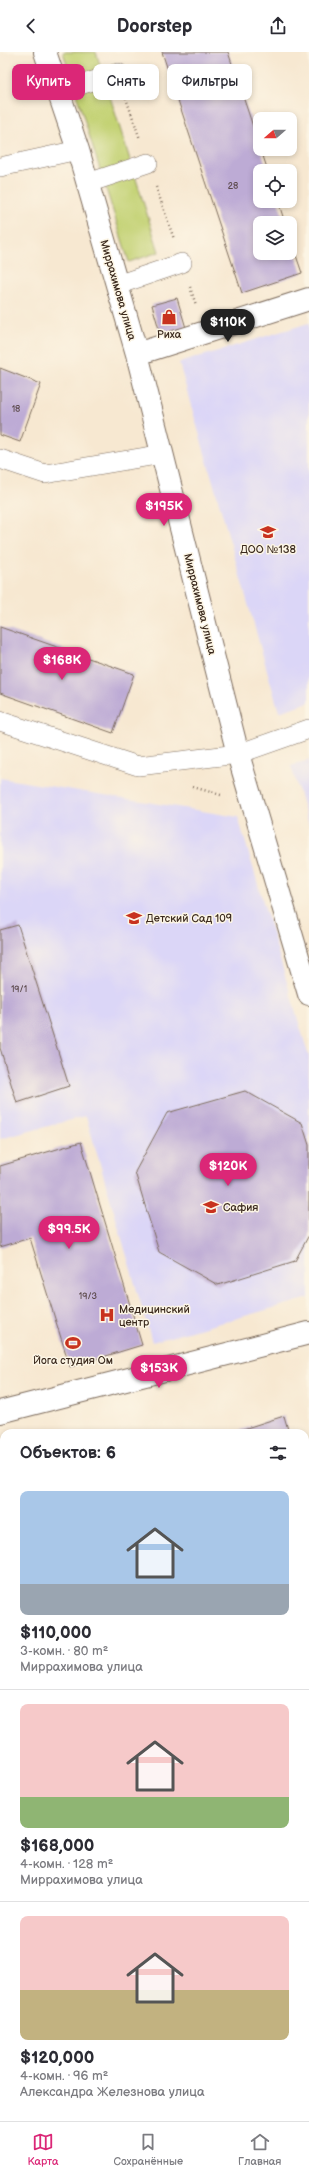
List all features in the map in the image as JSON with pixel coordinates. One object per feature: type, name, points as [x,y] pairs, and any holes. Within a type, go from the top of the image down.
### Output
[{"type":"street","name":"Миррахимова улица","points":[[45,52],[49,64]]},
{"type":"street","name":"Миррахимова улица","points":[[61,100],[88,183],[137,354],[238,754],[309,994]]},
{"type":"street","points":[[137,354],[309,300]]},
{"type":"street","points":[[0,1412],[309,1333]]},
{"type":"lane","points":[[0,167],[78,150]]},
{"type":"lane","points":[[88,183],[148,163]]},
{"type":"lane","points":[[117,285],[182,263]]},
{"type":"lane","points":[[0,459],[45,474],[163,454]]},
{"type":"lane","points":[[0,721],[138,766],[238,754],[309,729]]},
{"type":"path","points":[[127,100],[205,332]]},
{"type":"path","points":[[190,786],[222,795],[250,796]]},
{"type":"shaded area","name":"ДОО №138","points":[[309,323],[309,702],[279,712],[179,363]]},
{"type":"shaded area","points":[[309,760],[309,825],[291,766]]},
{"type":"shaded area","points":[[0,778],[238,817],[309,1057],[309,1298],[152,1342],[86,1116],[0,1139]]},
{"type":"green space","points":[[63,52],[96,52],[100,64],[93,64],[93,100],[111,100],[159,252],[129,262],[78,100],[85,100],[85,64],[67,64]]},
{"type":"building","points":[[162,52],[228,52],[232,64],[167,64],[167,67]]},
{"type":"building","points":[[178,100],[244,100],[253,126],[253,156],[263,156],[266,164],[253,164],[253,208],[280,208],[283,216],[253,216],[253,260],[297,260],[297,258],[302,273],[242,293]]},
{"type":"building","name":"Риха","points":[[177,298],[186,328],[161,336],[152,305]]},
{"type":"building","points":[[0,368],[41,384],[20,442],[0,435]]},
{"type":"building","points":[[0,627],[134,674],[113,733],[0,693]]},
{"type":"building","points":[[18,925],[69,1086],[17,1103],[0,1048],[0,930]]},
{"type":"building","points":[[245,1091],[302,1123],[309,1145],[309,1235],[295,1261],[218,1285],[159,1252],[135,1172],[167,1113]]},
{"type":"building","points":[[81,1142],[142,1345],[70,1367],[30,1238],[0,1247],[0,1166]]},
{"type":"building","points":[[284,1416],[288,1429],[243,1429]]},
{"type":"place","name":"Риха","points":[[169,317]]},
{"type":"place","name":"ДОО №138","points":[[268,532]]},
{"type":"place","name":"Детский Сад 109","points":[[134,918]]},
{"type":"place","name":"Сафия","points":[[211,1207]]},
{"type":"place","name":"Медицинский центр","points":[[107,1315]]},
{"type":"place","name":"Йога студия Ом","points":[[73,1343]]}]
